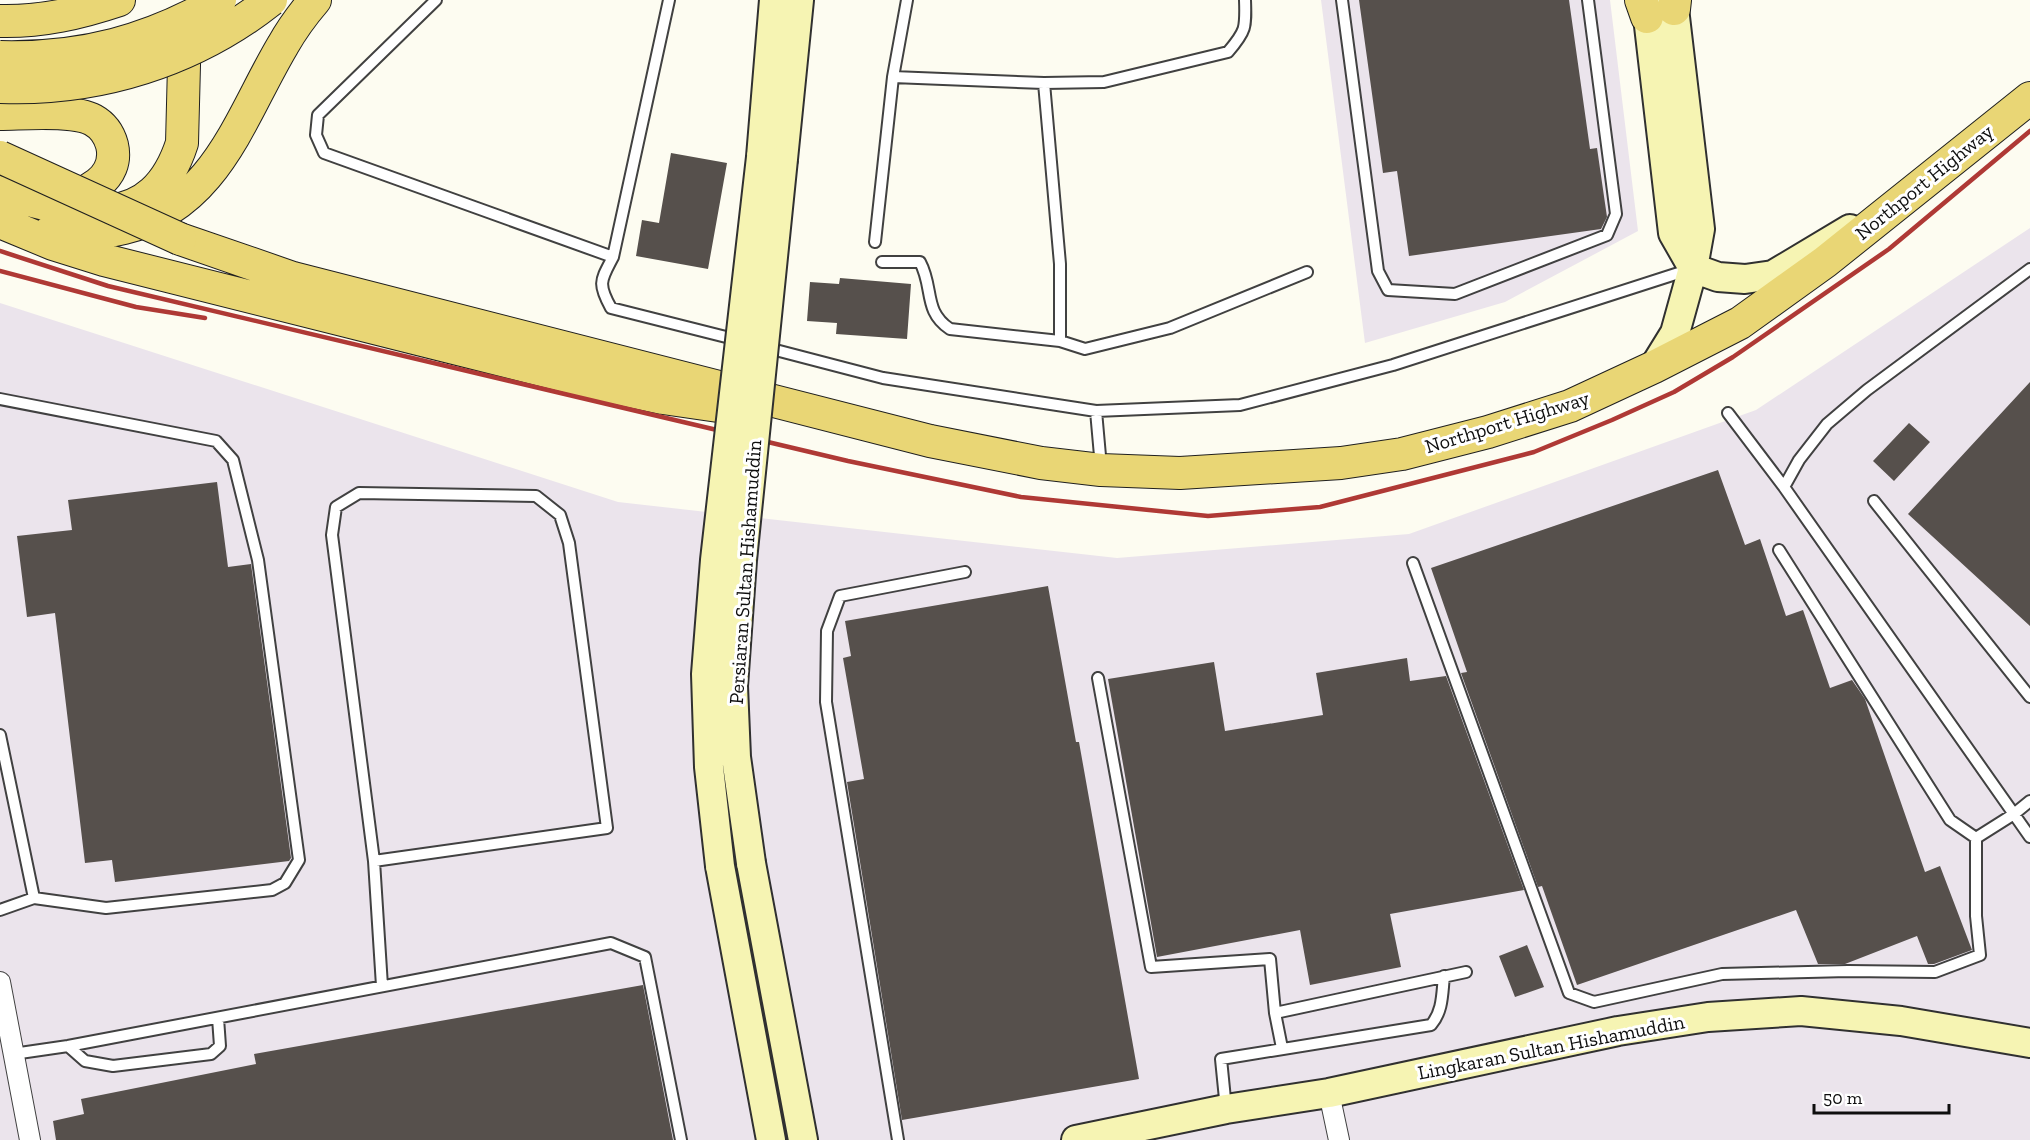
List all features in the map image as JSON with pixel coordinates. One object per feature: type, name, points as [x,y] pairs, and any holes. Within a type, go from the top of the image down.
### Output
[{"type":"main road","points":[[0,21],[45,20],[119,0]]},
{"type":"main road","points":[[0,191],[72,210],[113,211],[140,202],[160,185],[173,166],[182,143],[184,30],[194,0]]},
{"type":"main road","points":[[0,57],[36,57],[103,49],[164,28],[220,0]]},
{"type":"main road","points":[[0,87],[38,87],[84,82],[147,68],[178,56],[227,31],[270,0]]},
{"type":"main road","points":[[0,221],[54,232],[86,234],[147,222],[170,210],[195,189],[221,158],[282,45],[315,0]]},
{"type":"main road","name":"Northport Highway","points":[[930,441],[1041,463],[1101,470],[1180,473],[1341,463],[1402,454],[1488,432],[1570,406],[1654,367],[1740,323],[1825,262],[2030,98]]},
{"type":"main road","points":[[0,114],[82,115],[101,125],[110,139],[113,156],[109,172],[102,180],[86,192],[76,196],[40,199],[0,191]]},
{"type":"main road","points":[[0,157],[180,239],[293,278],[930,441]]},
{"type":"main road","points":[[0,221],[52,244],[104,260],[597,384],[663,398],[930,441]]},
{"type":"street","name":"Persiaran Sultan Hishamuddin","points":[[774,0],[772,158],[733,686],[736,757],[751,863],[803,1140]]},
{"type":"street","name":"Persiaran Sultan Hishamuddin","points":[[771,1140],[720,866],[709,767],[706,674],[715,560],[772,158],[799,0]]},
{"type":"street","points":[[1659,4],[1673,233],[1693,268],[1727,278],[1745,279],[1773,275],[1913,190]]},
{"type":"street","points":[[1654,367],[1675,333],[1693,268]]},
{"type":"street","points":[[0,982],[30,1140]]},
{"type":"street","name":"Lingkaran Sultan Hishamuddin","points":[[1076,1140],[1226,1109],[1329,1093],[1618,1031],[1708,1017],[1801,1011],[1901,1021],[2030,1043]]},
{"type":"street","points":[[1329,1093],[1339,1140]]},
{"type":"lane","points":[[436,0],[318,115],[316,135],[324,153],[613,256]]},
{"type":"lane","points":[[669,0],[613,256],[601,280],[603,295],[611,308],[882,378],[1096,411],[1240,405],[1393,365],[1693,268]]},
{"type":"lane","points":[[875,243],[893,77],[908,0]]},
{"type":"lane","points":[[893,77],[1104,82],[1228,52],[1241,36],[1246,24],[1245,0]]},
{"type":"lane","points":[[1342,0],[1378,271],[1388,290],[1455,294],[1607,235],[1616,214],[1591,1]]},
{"type":"lane","points":[[1044,82],[1060,264],[1060,341]]},
{"type":"lane","points":[[882,262],[920,262],[925,272],[933,314],[940,323],[950,329],[1060,341],[1085,349],[1170,328],[1306,272]]},
{"type":"lane","points":[[1784,487],[1799,460],[1827,424],[1867,390],[2030,269]]},
{"type":"lane","points":[[0,399],[216,441],[233,460],[258,560],[299,860],[285,883],[272,890],[106,908],[34,898],[0,910]]},
{"type":"lane","points":[[1096,411],[1101,470]]},
{"type":"lane","points":[[1728,413],[1784,487],[2030,837]]},
{"type":"lane","points":[[375,861],[607,828],[569,543],[560,515],[536,496],[358,493],[336,507],[332,535],[375,861],[382,986]]},
{"type":"lane","points":[[1874,501],[2030,697]]},
{"type":"lane","points":[[1779,550],[1950,820],[1976,838]]},
{"type":"lane","points":[[1413,563],[1569,993],[1594,1002],[1722,974],[1848,971],[1935,972],[1980,955],[1976,916],[1976,838]]},
{"type":"lane","points":[[897,1140],[826,702],[827,631],[840,596],[965,572]]},
{"type":"lane","points":[[1098,678],[1151,967],[1270,959],[1275,1013],[1282,1048]]},
{"type":"lane","points":[[0,735],[34,898]]},
{"type":"lane","points":[[1976,838],[2030,801]]},
{"type":"lane","points":[[13,1054],[68,1046],[612,943],[645,957],[681,1140]]},
{"type":"lane","points":[[1275,1013],[1466,972]]},
{"type":"lane","points":[[1226,1109],[1221,1059],[1431,1025],[1438,1017],[1441,1008],[1444,976]]},
{"type":"lane","points":[[68,1046],[85,1061],[113,1066],[211,1054],[220,1046],[218,1018]]},
{"type":"shaded area","points":[[1321,0],[1610,0],[1638,231],[1505,302],[1365,343]]},
{"type":"shaded area","points":[[2030,228],[2030,1140],[0,1140],[0,303],[618,502],[1117,558],[1409,534],[1756,410]]},
{"type":"building","points":[[1359,0],[1569,0],[1590,149],[1597,148],[1607,217],[1601,229],[1409,256],[1397,171],[1383,173]]},
{"type":"building","points":[[671,153],[727,163],[708,269],[636,256],[642,220],[659,223]]},
{"type":"building","points":[[840,278],[911,284],[907,339],[836,334],[837,323],[807,321],[810,282],[839,284]]},
{"type":"building","points":[[2030,382],[2030,626],[1908,514]]},
{"type":"building","points":[[1909,423],[1930,442],[1894,481],[1873,461]]},
{"type":"building","points":[[1718,470],[1745,545],[1760,539],[1786,616],[1803,610],[1830,688],[1852,680],[1865,699],[1925,872],[1940,866],[1972,950],[1934,964],[1928,964],[1917,936],[1845,964],[1818,964],[1796,910],[1577,985],[1542,886],[1538,887],[1461,673],[1467,672],[1431,568]]},
{"type":"building","points":[[217,482],[228,567],[251,564],[291,858],[289,861],[115,882],[112,860],[85,863],[55,613],[27,617],[17,536],[72,530],[68,500]]},
{"type":"building","points":[[1048,586],[1076,742],[1079,742],[1139,1079],[902,1120],[847,782],[864,779],[843,658],[851,656],[845,621]]},
{"type":"building","points":[[1407,658],[1410,681],[1446,676],[1524,890],[1390,914],[1401,967],[1310,985],[1300,930],[1157,957],[1108,679],[1214,662],[1225,731],[1323,715],[1316,673]]},
{"type":"building","points":[[1527,945],[1544,987],[1515,997],[1499,956]]},
{"type":"building","points":[[643,985],[673,1140],[56,1140],[53,1121],[84,1114],[81,1099],[256,1064],[254,1054]]},
{"type":"railway","points":[[0,251],[108,286],[848,461],[1021,497],[1208,516],[1320,507],[1534,452],[1674,392],[1733,357],[1889,249],[2030,131]]},
{"type":"railway","points":[[0,271],[136,307],[205,318]]}]
